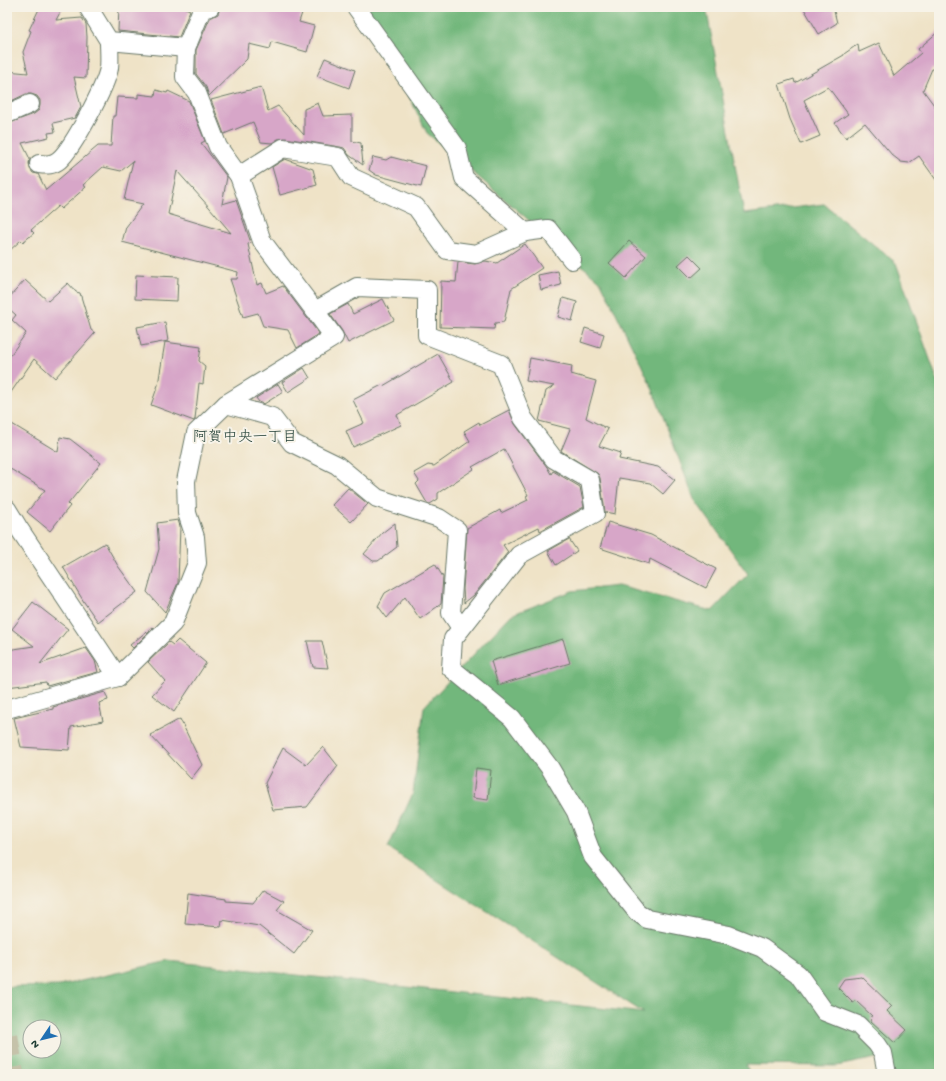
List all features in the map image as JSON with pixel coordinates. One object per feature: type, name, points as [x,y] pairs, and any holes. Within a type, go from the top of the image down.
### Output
[{"type":"street","points":[[39,164],[48,165],[59,160],[68,148],[81,128],[101,89],[109,69],[109,41],[88,7]]},
{"type":"street","points":[[7,709],[118,677],[173,623],[197,563],[195,537],[186,513],[186,481],[196,433],[226,404],[334,337],[262,241],[239,176],[218,147],[197,93],[185,77],[186,48],[202,9],[210,7]]},
{"type":"street","points":[[356,7],[457,148],[464,178],[525,232]]},
{"type":"street","points":[[109,41],[186,48]]},
{"type":"street","points":[[7,114],[30,104]]},
{"type":"street","points":[[239,176],[283,148],[338,157],[351,177],[416,208],[448,250],[476,254],[525,232],[548,229],[572,260]]},
{"type":"street","points":[[315,311],[357,287],[427,290],[427,335],[501,364],[523,418],[554,459],[590,480],[595,513],[519,555],[453,639],[451,668],[512,718],[550,768],[576,812],[593,857],[637,912],[647,919],[729,935],[762,948],[798,974],[825,1012],[858,1025],[872,1039],[883,1053],[887,1074]]},
{"type":"street","points":[[226,404],[272,417],[292,443],[337,464],[377,498],[438,518],[457,530],[451,613],[461,628]]},
{"type":"street","points":[[7,509],[12,531],[118,677]]},
{"type":"green space","points":[[366,7],[705,7],[744,214],[824,204],[896,263],[939,385],[939,1074],[888,1074],[891,1055],[837,1066],[746,1065],[750,1074],[7,1074],[7,987],[59,986],[169,961],[644,1013],[388,848],[413,793],[424,707],[511,615],[572,591],[618,586],[712,611],[748,574],[694,499],[651,385],[601,282],[427,133]]},
{"type":"building","points":[[40,7],[63,7],[56,20],[82,18],[86,24],[86,78],[74,77],[81,107],[75,118],[53,123],[55,132],[48,133],[49,137],[22,143],[30,159],[30,169],[33,173],[38,174],[46,190],[98,146],[111,146],[113,116],[115,116],[117,97],[138,98],[138,94],[155,96],[156,90],[167,93],[168,91],[189,101],[205,141],[201,143],[227,177],[222,204],[236,200],[251,243],[248,244],[257,285],[262,283],[266,293],[283,286],[319,334],[297,348],[288,330],[263,326],[258,313],[243,317],[230,279],[237,279],[238,272],[122,242],[126,227],[143,204],[124,200],[133,161],[121,171],[103,167],[83,185],[86,187],[61,209],[58,206],[31,230],[34,233],[23,242],[21,240],[7,253],[7,124],[34,114],[39,110],[40,105],[40,100],[37,96],[31,94],[26,94],[7,103],[7,71],[28,73],[23,52],[31,31],[29,30]],"holes":[[[177,171],[231,233],[168,214]]]},
{"type":"building","points":[[119,7],[183,7],[190,10],[179,37],[118,31]]},
{"type":"building","points":[[220,7],[304,7],[299,22],[314,26],[307,52],[272,42],[270,49],[249,44],[247,59],[209,96],[206,87],[196,74],[196,50],[210,18],[218,14]]},
{"type":"building","points":[[803,7],[833,7],[837,23],[819,34]]},
{"type":"building","points":[[939,31],[939,70],[932,69],[923,90],[939,112],[939,184],[919,156],[909,163],[901,162],[892,155],[865,123],[846,138],[835,123],[848,114],[828,87],[804,100],[820,136],[801,144],[790,119],[779,84],[794,79],[795,83],[844,55],[858,44],[859,52],[879,43],[894,76],[921,53],[918,49]]},
{"type":"building","points":[[325,58],[355,70],[349,88],[317,76]]},
{"type":"building","points":[[261,87],[268,111],[278,106],[304,135],[304,109],[318,103],[323,116],[352,115],[352,141],[361,143],[363,165],[349,155],[344,148],[340,147],[285,138],[278,139],[272,143],[261,142],[253,122],[224,134],[211,100]]},
{"type":"building","points":[[373,157],[386,160],[391,157],[426,166],[421,187],[376,175],[369,170]]},
{"type":"building","points":[[285,159],[313,169],[317,185],[280,195],[272,167]]},
{"type":"building","points":[[629,241],[646,256],[626,278],[609,263]]},
{"type":"building","points":[[525,244],[542,268],[511,289],[504,322],[495,323],[494,329],[440,327],[441,281],[456,282],[458,262],[475,264],[485,261],[497,263]]},
{"type":"building","points":[[689,255],[702,268],[691,278],[678,265]]},
{"type":"building","points":[[558,271],[561,285],[541,290],[538,275]]},
{"type":"building","points":[[136,275],[178,277],[177,301],[135,299]]},
{"type":"building","points":[[25,280],[48,301],[68,283],[76,292],[80,293],[91,330],[95,333],[55,378],[34,359],[7,398],[7,360],[26,333],[12,320],[16,315],[7,307],[7,300]]},
{"type":"building","points":[[563,298],[577,302],[572,321],[558,317]]},
{"type":"building","points":[[383,299],[394,320],[348,343],[342,331],[330,314],[348,304],[353,314]]},
{"type":"building","points":[[165,322],[168,341],[141,346],[137,327]]},
{"type":"building","points":[[585,328],[604,334],[600,348],[581,342]]},
{"type":"building","points":[[165,342],[201,347],[199,361],[205,366],[203,384],[199,383],[194,421],[151,405],[158,385]]},
{"type":"building","points":[[438,354],[454,382],[397,415],[401,425],[353,447],[346,431],[364,423],[353,400],[382,385],[383,386]]},
{"type":"building","points":[[530,358],[572,366],[571,374],[596,381],[586,418],[608,429],[599,446],[621,453],[619,459],[658,467],[675,480],[663,494],[650,483],[619,478],[615,514],[605,512],[600,478],[598,474],[561,451],[570,429],[539,421],[546,391],[554,386],[526,381]]},
{"type":"building","points":[[304,368],[310,378],[288,392],[282,382]]},
{"type":"building","points":[[278,384],[283,392],[264,404],[259,402],[256,398]]},
{"type":"building","points":[[509,410],[515,424],[551,474],[553,471],[580,487],[584,507],[540,531],[539,527],[503,545],[508,552],[474,595],[464,603],[463,589],[467,528],[500,510],[501,513],[528,500],[526,496],[528,495],[504,449],[472,467],[474,469],[438,493],[438,499],[430,504],[427,503],[416,484],[419,481],[414,473],[428,465],[434,466],[470,441],[464,431],[479,422],[480,425]]},
{"type":"building","points":[[7,421],[58,452],[60,437],[70,439],[101,463],[68,504],[70,506],[50,531],[27,512],[45,490],[7,467]]},
{"type":"building","points":[[348,488],[368,504],[351,522],[332,505]]},
{"type":"building","points":[[178,520],[180,526],[178,583],[165,612],[147,592],[159,549],[157,523]]},
{"type":"building","points":[[608,522],[651,535],[716,569],[706,588],[650,559],[649,564],[600,548]]},
{"type":"building","points":[[395,523],[397,547],[378,561],[373,561],[364,554],[382,533]]},
{"type":"building","points":[[569,539],[577,551],[556,565],[548,551]]},
{"type":"building","points":[[105,543],[118,566],[137,592],[98,622],[63,567]]},
{"type":"building","points":[[435,564],[443,577],[441,604],[420,619],[405,597],[387,618],[378,606],[385,593]]},
{"type":"building","points":[[33,602],[68,629],[40,664],[86,648],[95,661],[98,672],[47,686],[46,682],[7,687],[7,650],[34,646],[12,629]]},
{"type":"building","points":[[152,627],[153,628],[133,648],[130,645]]},
{"type":"building","points":[[563,639],[570,663],[498,685],[491,661]]},
{"type":"building","points":[[178,640],[206,663],[174,712],[152,695],[165,681],[148,662],[169,642],[173,645]]},
{"type":"building","points":[[307,641],[322,641],[328,668],[313,667]]},
{"type":"building","points":[[105,692],[108,700],[99,703],[103,721],[71,727],[69,750],[21,747],[14,718],[53,709],[53,707]]},
{"type":"building","points":[[180,719],[202,765],[191,779],[150,735]]},
{"type":"building","points":[[323,747],[338,766],[307,807],[273,810],[265,783],[283,748],[306,765]]},
{"type":"building","points":[[476,768],[491,770],[488,800],[473,798]]},
{"type":"building","points":[[263,890],[284,901],[277,910],[312,930],[294,954],[259,926],[222,920],[221,927],[185,924],[188,893],[226,899],[226,901],[253,903]]},
{"type":"building","points":[[862,977],[892,1006],[887,1011],[907,1030],[895,1043],[871,1021],[872,1016],[856,1001],[853,1003],[838,988],[844,979]]},
{"type":"tunnel","points":[[7,1035],[13,1074]]},
{"type":"district","name":"阿賀中央一丁目","points":[[245,438]]}]
